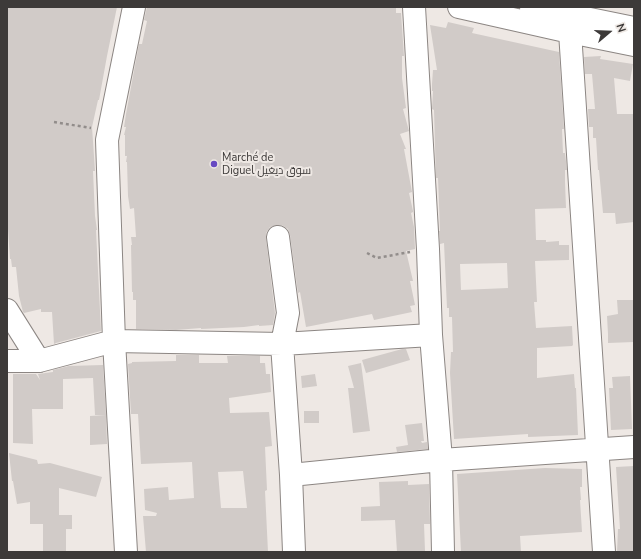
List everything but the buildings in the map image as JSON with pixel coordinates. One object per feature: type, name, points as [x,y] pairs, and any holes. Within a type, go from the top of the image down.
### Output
[{"type":"street","points":[[126,552],[114,342],[107,140],[134,7]]},
{"type":"street","points":[[414,7],[428,249],[431,335],[441,460],[443,552]]},
{"type":"street","points":[[459,7],[570,18],[634,28]]},
{"type":"street","points":[[531,7],[570,18],[634,45]]},
{"type":"street","points":[[570,18],[604,552]]},
{"type":"street","points":[[278,237],[288,312],[282,344],[291,475],[294,552]]},
{"type":"street","points":[[7,310],[39,361]]},
{"type":"street","points":[[7,361],[39,361],[114,342],[282,344],[431,335]]},
{"type":"street","points":[[291,475],[441,460],[634,447]]},
{"type":"path","points":[[54,122],[92,129],[110,126]]},
{"type":"path","points":[[367,253],[377,258],[428,249]]},
{"type":"place","name":"Marché de Diguel سوق ديغيل","points":[[214,164]]}]
